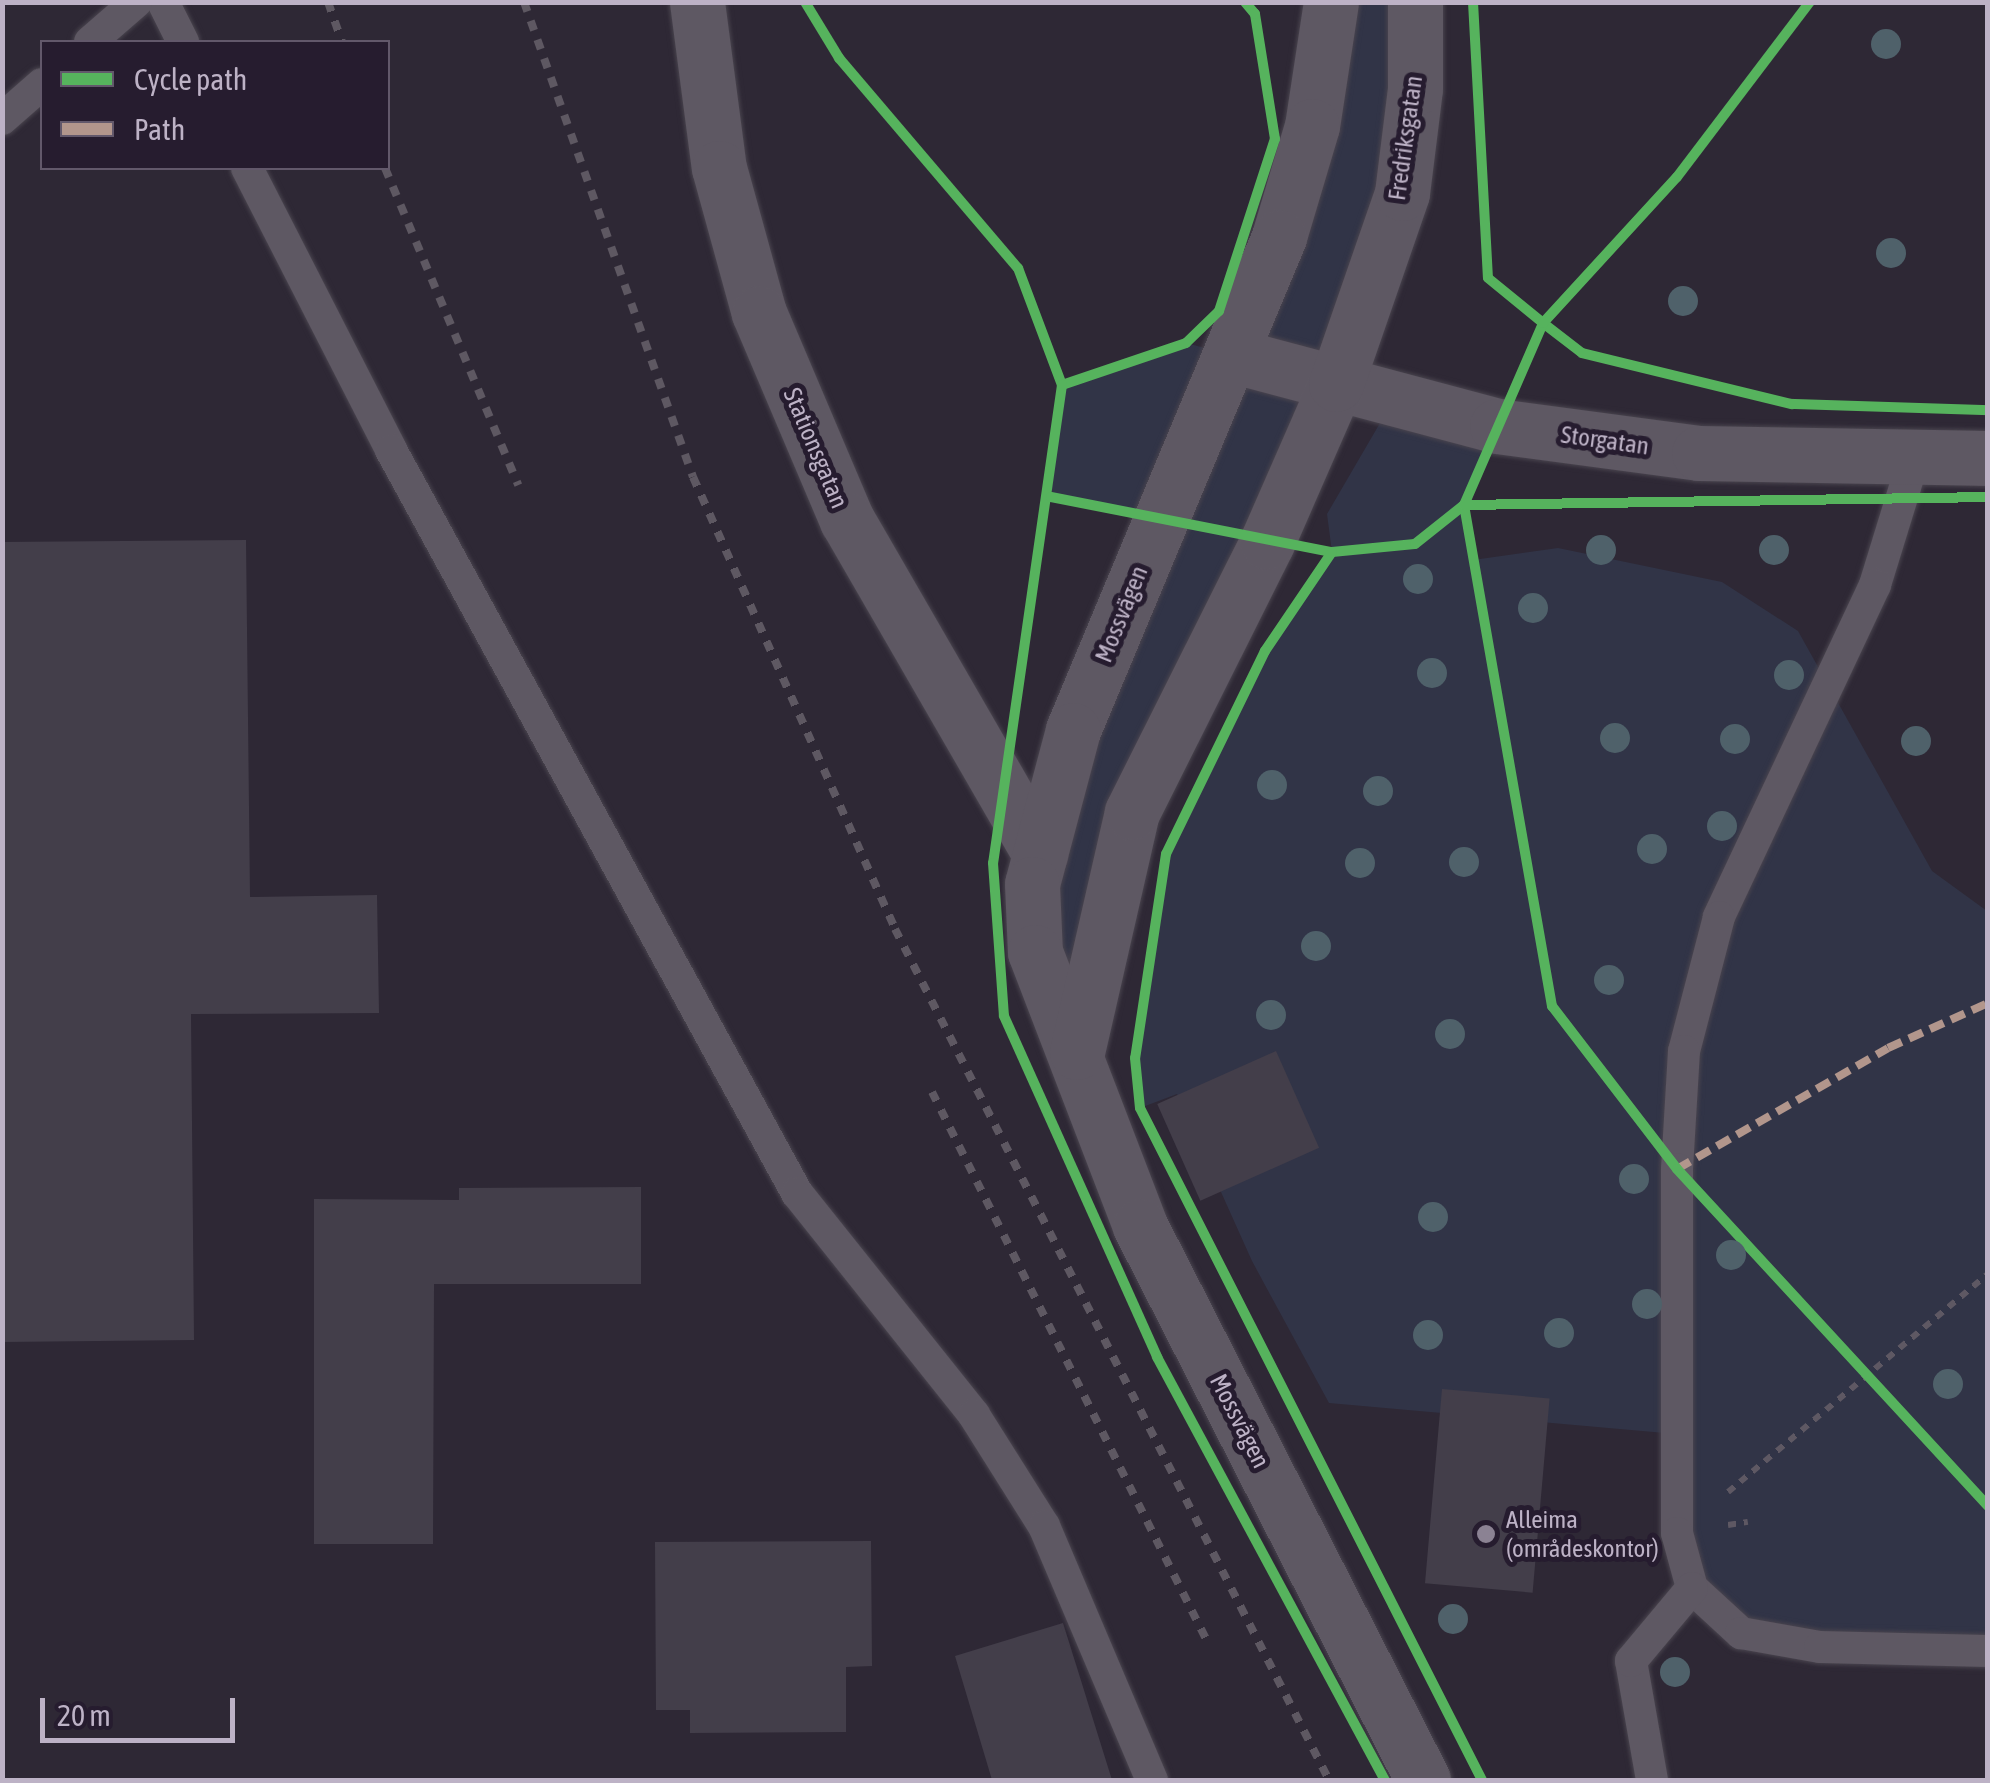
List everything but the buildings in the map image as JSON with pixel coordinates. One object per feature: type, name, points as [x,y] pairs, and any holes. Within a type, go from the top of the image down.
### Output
[{"type":"street","name":"Stationsgatan","points":[[697,2],[720,168],[759,313],[847,520],[1040,854]]},
{"type":"street","points":[[1232,355],[1279,237],[1312,126],[1331,2]]},
{"type":"street","name":"Fredriksgatan","points":[[1336,384],[1402,193],[1415,88],[1415,2]]},
{"type":"street","name":"Mossvägen","points":[[1232,355],[1073,730],[1032,884],[1035,952],[1078,1052],[1140,1226],[1424,1780]]},
{"type":"street","name":"Storgatan","points":[[1232,355],[1497,426],[1699,453],[1988,458]]},
{"type":"street","points":[[1078,1052],[1132,812],[1267,542],[1336,384]]},
{"type":"lane","points":[[92,40],[136,2]]},
{"type":"lane","points":[[163,2],[182,40]]},
{"type":"lane","points":[[2,119],[40,86]]},
{"type":"lane","points":[[248,170],[391,450],[797,1193],[974,1415],[1044,1526],[1152,1780]]},
{"type":"lane","points":[[1914,458],[1875,585],[1832,683],[1718,917],[1684,1050],[1677,1168],[1677,1534],[1692,1588],[1740,1633],[1820,1647],[1988,1651]]},
{"type":"lane","points":[[1652,1780],[1631,1660],[1692,1588]]},
{"type":"path","points":[[1677,1534],[1872,1376],[1988,1274]]},
{"type":"path","points":[[1859,1362],[1884,1390]]},
{"type":"shaded area","points":[[1331,3],[1415,3],[1402,193],[1194,682],[1077,1052],[1035,952],[1159,517],[1051,497],[1062,385],[1186,343],[1232,355]]},
{"type":"shaded area","points":[[1394,399],[1497,426],[1464,505],[1473,560],[1558,548],[1722,582],[1798,631],[1932,871],[1987,911],[1987,1651],[1741,1633],[1692,1588],[1676,1434],[1329,1403],[1252,1261],[1177,1094],[1140,1108],[1135,1058],[1166,854],[1265,651],[1332,552],[1327,514]]},
{"type":"railway","points":[[328,2],[341,40]]},
{"type":"railway","points":[[524,2],[693,477],[895,929],[1329,1780]]},
{"type":"railway","points":[[386,170],[518,485]]},
{"type":"railway","points":[[932,1092],[1208,1643]]},
{"type":"marked path","points":[[1677,1169],[1888,1048],[1988,1003]]},
{"type":"cycle path","points":[[805,2],[839,58],[1018,268],[1062,385],[1186,343],[1219,311],[1275,139],[1255,14],[1245,2]]},
{"type":"cycle path","points":[[1473,2],[1488,278],[1543,323],[1582,353],[1792,404],[1988,410]]},
{"type":"cycle path","points":[[1051,497],[1332,552],[1415,544],[1464,505],[1543,323],[1677,177],[1810,2]]},
{"type":"cycle path","points":[[1062,385],[993,863],[1004,1016],[1157,1357],[1385,1780]]},
{"type":"cycle path","points":[[1464,505],[1988,497]]},
{"type":"cycle path","points":[[1464,505],[1552,1006],[1677,1169],[1988,1506]]},
{"type":"cycle path","points":[[1332,552],[1265,651],[1166,854],[1135,1058],[1140,1108],[1482,1780]]},
{"type":"place","name":"Alleima (områdeskontor)","points":[[1486,1534]]}]
